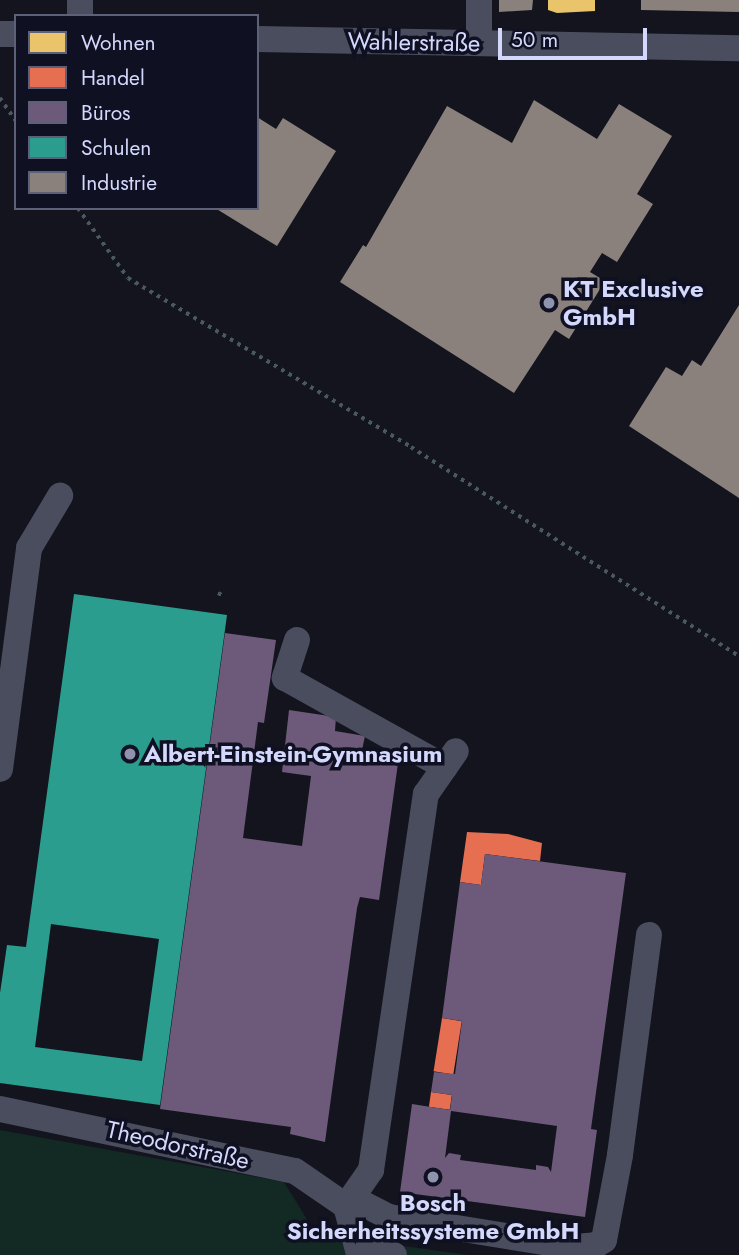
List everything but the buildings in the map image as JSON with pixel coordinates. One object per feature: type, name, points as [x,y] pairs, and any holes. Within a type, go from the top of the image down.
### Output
[{"type":"street","points":[[479,0],[479,43]]},
{"type":"street","name":"Wahlerstraße","points":[[259,39],[739,48]]},
{"type":"street","points":[[0,769],[29,548],[60,496]]},
{"type":"street","points":[[297,639],[285,678],[450,759],[426,794],[371,1170],[349,1202],[358,1250],[394,1255]]},
{"type":"street","name":"Theodorstraße","points":[[0,1109],[295,1171],[349,1202],[389,1217],[575,1247],[596,1245],[604,1240],[620,1155],[649,935]]},
{"type":"path","points":[[0,98],[14,118]]},
{"type":"path","points":[[79,210],[128,278],[411,447],[739,656]]},
{"type":"path","points":[[218,593],[224,596]]},
{"type":"green space","points":[[0,1130],[284,1182],[316,1234],[468,1255],[0,1255]]},
{"type":"place","name":"KT Exclusive GmbH","points":[[549,303]]},
{"type":"place","name":"Albert-Einstein-Gymnasium","points":[[130,754]]},
{"type":"place","name":"Bosch Sicherheitssysteme GmbH","points":[[433,1177]]}]
